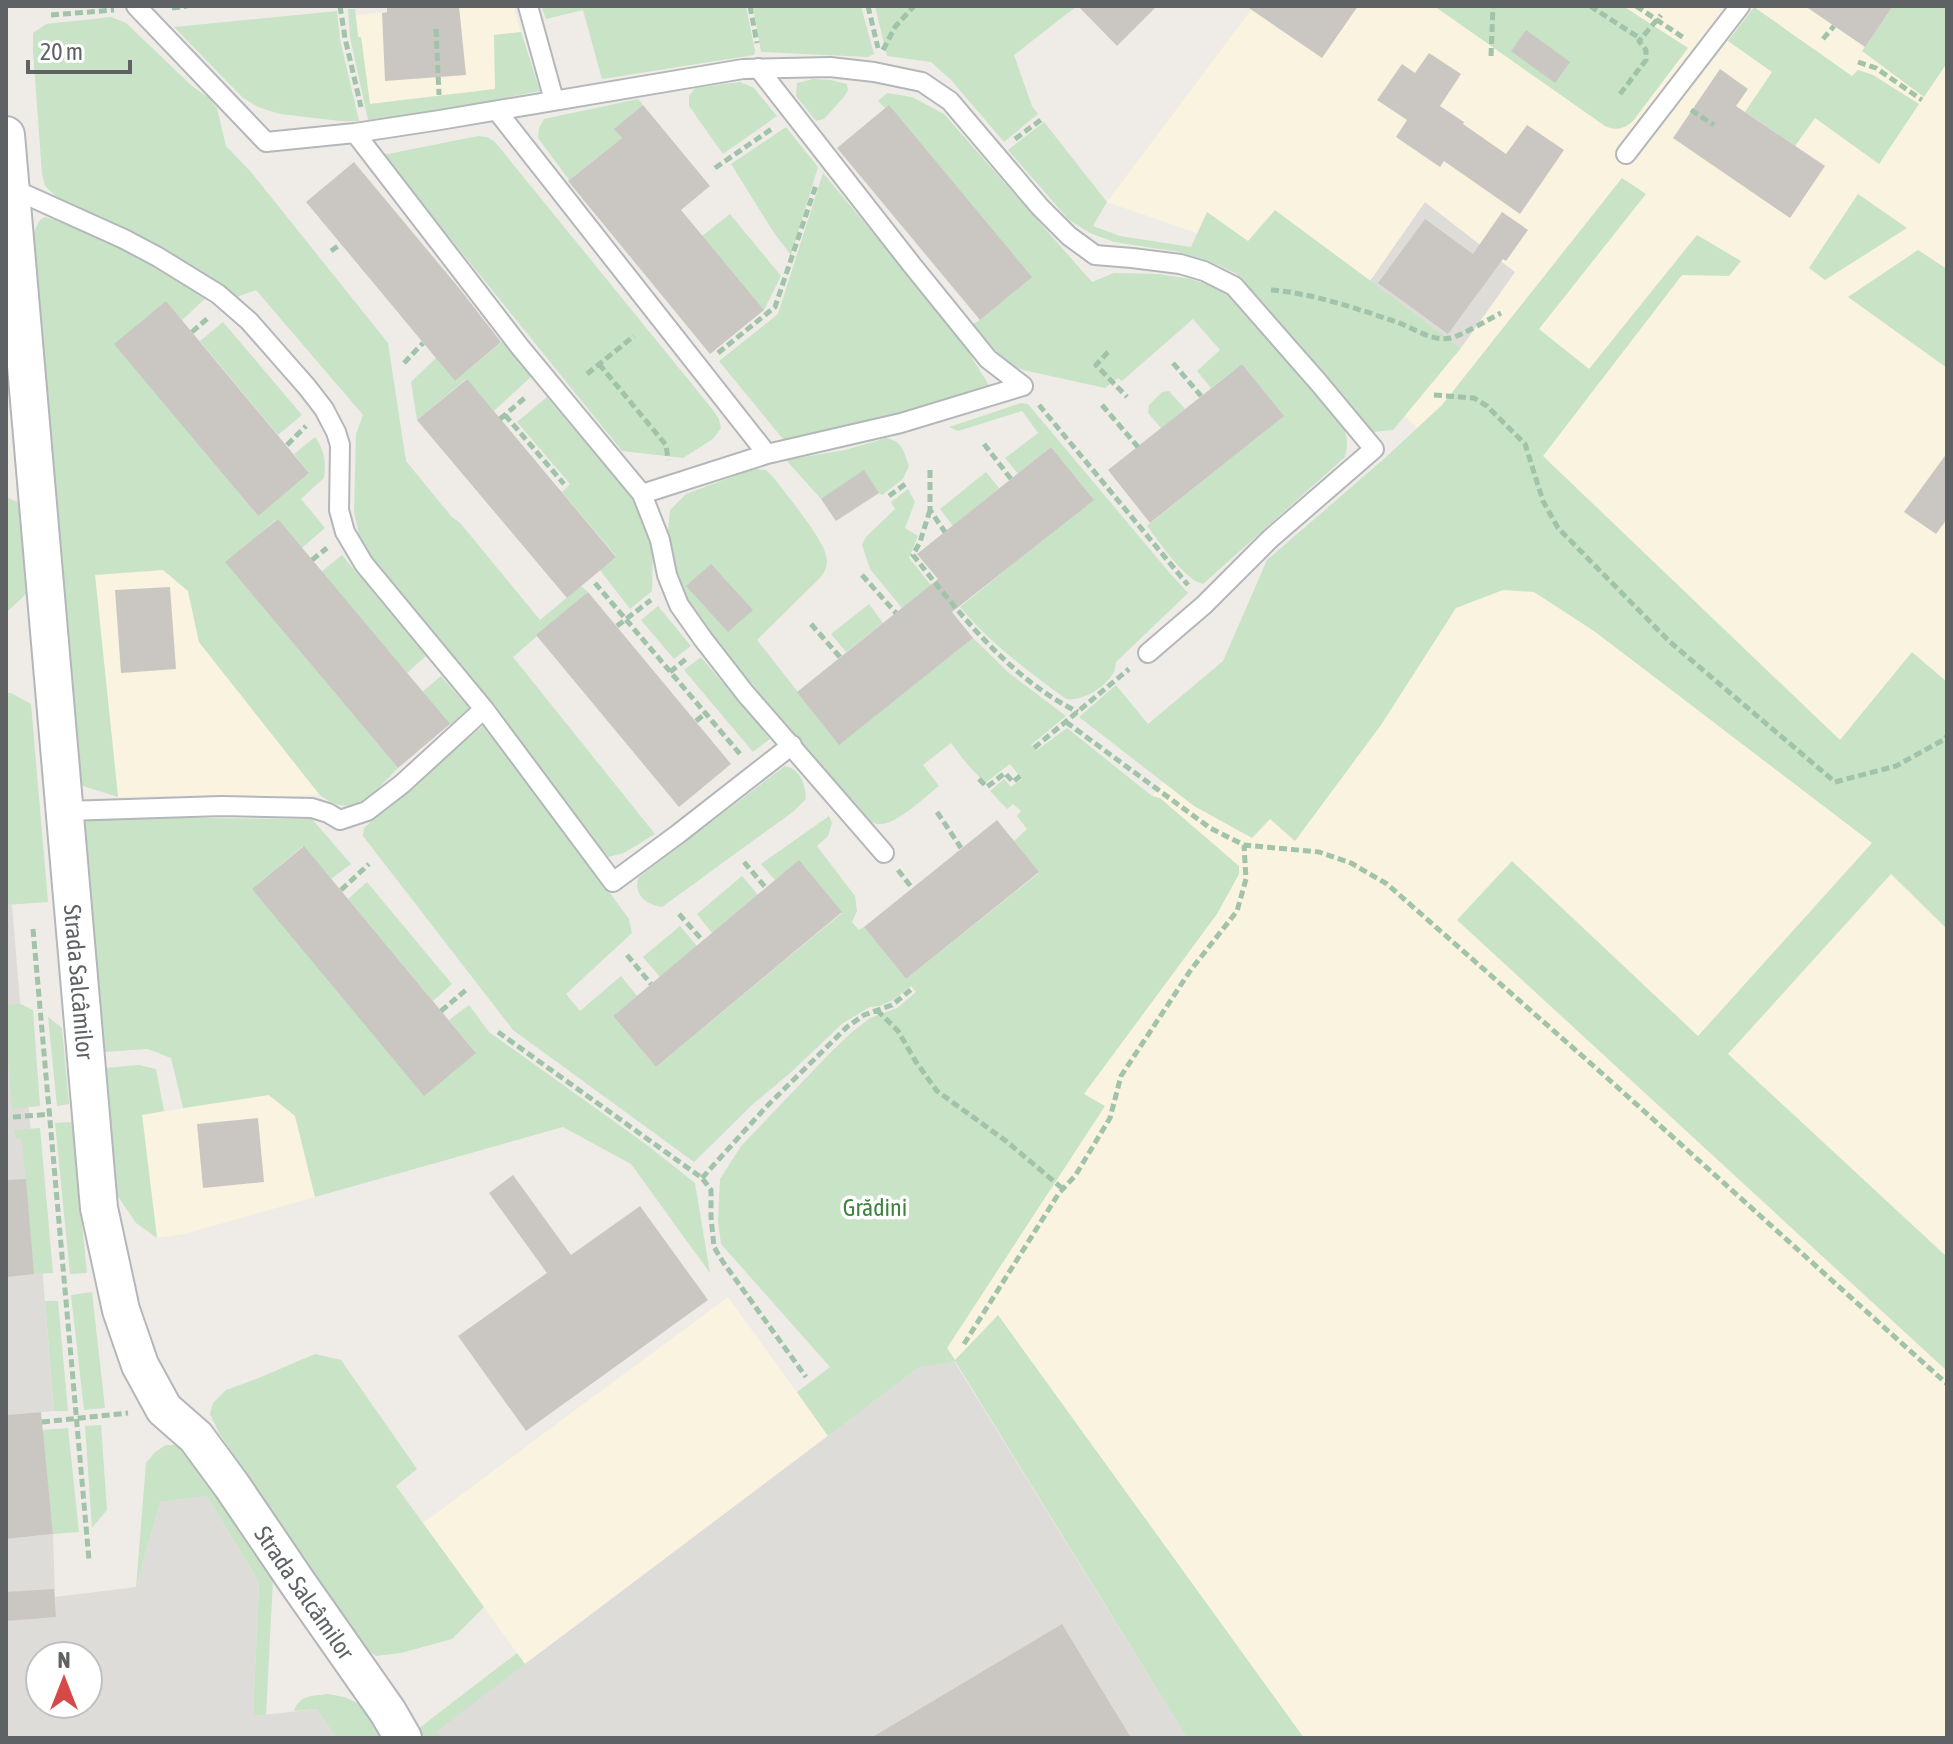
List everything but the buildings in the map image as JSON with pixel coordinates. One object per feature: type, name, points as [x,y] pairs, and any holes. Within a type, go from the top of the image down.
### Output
[{"type":"street","name":"Strada Salcâmilor","points":[[6,135],[99,1208],[121,1310],[140,1365],[164,1409],[196,1437],[223,1474],[403,1738]]},
{"type":"lane","points":[[136,6],[266,142],[440,120],[743,69],[830,67],[922,82],[950,101],[1040,207],[1069,236],[1095,255],[1180,264],[1204,271],[1234,286],[1374,449],[1270,539],[1204,605],[1148,653]]},
{"type":"lane","points":[[528,6],[554,100]]},
{"type":"lane","points":[[1626,154],[1740,6]]},
{"type":"lane","points":[[758,68],[988,359],[1023,386]]},
{"type":"lane","points":[[497,111],[767,454]]},
{"type":"lane","points":[[360,132],[547,379],[642,494],[660,540],[667,575],[679,605],[706,643],[745,693],[884,853]]},
{"type":"lane","points":[[11,188],[158,257],[218,294],[249,321],[324,409],[336,432],[341,462],[339,510],[345,532],[364,564],[484,709],[613,882],[792,745]]},
{"type":"lane","points":[[642,494],[767,454],[901,423],[1023,386]]},
{"type":"lane","points":[[65,811],[222,806],[312,808],[340,820],[367,811],[402,784],[484,709]]},
{"type":"path","points":[[340,6],[360,132]]},
{"type":"path","points":[[750,6],[758,68]]},
{"type":"path","points":[[868,6],[880,55],[895,27],[914,6]]},
{"type":"path","points":[[1491,56],[1493,6]]},
{"type":"path","points":[[1590,6],[1641,39]]},
{"type":"path","points":[[1636,6],[1659,18],[1704,52]]},
{"type":"path","points":[[51,15],[79,12]]},
{"type":"path","points":[[1620,94],[1646,60],[1646,50],[1639,41],[1659,18]]},
{"type":"path","points":[[1823,39],[1834,26]]},
{"type":"path","points":[[436,29],[440,120]]},
{"type":"path","points":[[1858,62],[1876,68],[1922,100]]},
{"type":"path","points":[[715,168],[794,114]]},
{"type":"path","points":[[699,369],[775,307],[825,154]]},
{"type":"path","points":[[331,251],[341,244]]},
{"type":"path","points":[[1234,286],[1287,291],[1384,318],[1433,337],[1450,338],[1501,313]]},
{"type":"path","points":[[587,374],[634,336]]},
{"type":"path","points":[[404,363],[423,343]]},
{"type":"path","points":[[1108,352],[1096,365],[1127,397]]},
{"type":"path","points":[[1173,363],[1201,396]]},
{"type":"path","points":[[599,364],[666,445],[672,484]]},
{"type":"path","points":[[547,379],[502,417],[564,484]]},
{"type":"path","points":[[1023,386],[1175,570]]},
{"type":"path","points":[[1434,395],[1474,398],[1487,406],[1525,444],[1543,501],[1558,528],[1670,642],[1835,782],[1896,766],[1947,736]]},
{"type":"path","points":[[1102,405],[1138,447]]},
{"type":"path","points":[[984,444],[1011,479]]},
{"type":"path","points":[[930,470],[930,510],[913,555],[989,646],[1053,700],[1078,712]]},
{"type":"path","points":[[889,496],[908,482]]},
{"type":"path","points":[[930,510],[945,532]]},
{"type":"path","points":[[862,575],[896,613]]},
{"type":"path","points":[[595,583],[756,773]]},
{"type":"path","points":[[617,626],[626,620]]},
{"type":"path","points":[[811,624],[840,657]]},
{"type":"path","points":[[1034,748],[1148,653]]},
{"type":"path","points":[[696,721],[706,713]]},
{"type":"path","points":[[1066,722],[1210,828],[1244,845],[1319,852],[1351,863],[1387,884],[1947,1384]]},
{"type":"path","points":[[979,779],[987,787],[1005,773],[1013,782],[1020,776]]},
{"type":"path","points":[[937,812],[961,848]]},
{"type":"path","points":[[964,1344],[1110,1118],[1121,1076],[1190,971],[1237,911],[1246,879],[1244,845]]},
{"type":"path","points":[[744,862],[766,888]]},
{"type":"path","points":[[341,890],[369,864]]},
{"type":"path","points":[[679,914],[703,941]]},
{"type":"path","points":[[33,929],[89,1560]]},
{"type":"path","points":[[627,955],[651,984]]},
{"type":"path","points":[[702,1178],[766,1107],[847,1027],[864,1015],[892,1005],[913,988]]},
{"type":"path","points":[[441,1011],[466,990]]},
{"type":"path","points":[[877,1010],[898,1031],[937,1091],[1006,1141],[1063,1189]]},
{"type":"path","points":[[498,1032],[702,1178],[711,1190],[714,1247],[806,1377]]},
{"type":"path","points":[[13,1117],[92,1109]]},
{"type":"path","points":[[42,1422],[164,1409]]},
{"type":"shaded area","points":[[387,6],[513,6],[521,32],[494,35],[496,89],[369,104],[356,15],[387,12]]},
{"type":"shaded area","points":[[1254,6],[1947,6],[1947,1738],[1187,1738],[835,1160],[1076,903],[1417,428],[1231,245],[1107,202]]},
{"type":"shaded area","points":[[1425,202],[1515,272],[1461,348],[1370,281]]},
{"type":"shaded area","points":[[163,570],[188,591],[199,642],[319,794],[270,798],[219,795],[118,797],[95,574]]},
{"type":"shaded area","points":[[6,905],[12,905],[54,1411],[6,1415]]},
{"type":"shaded area","points":[[268,1095],[295,1115],[315,1197],[184,1234],[157,1238],[142,1115]]},
{"type":"shaded area","points":[[728,1297],[828,1436],[525,1664],[423,1523]]},
{"type":"shaded area","points":[[954,1361],[1187,1738],[441,1738],[436,1731],[918,1368]]},
{"type":"shaded area","points":[[207,1496],[259,1582],[253,1716],[317,1709],[336,1738],[6,1738],[6,1539],[53,1534],[55,1597],[136,1587],[160,1502]]},
{"type":"green space","points":[[541,6],[746,6],[755,51],[754,55],[602,79],[583,10],[546,19]]},
{"type":"green space","points":[[753,6],[861,6],[874,54],[868,57],[761,52]]},
{"type":"green space","points":[[875,6],[1077,6],[1014,55],[1032,106],[1038,114],[1004,142],[951,80],[931,62],[887,56]]},
{"type":"green space","points":[[1434,6],[1623,6],[1688,48],[1633,121],[1616,129],[1605,126]]},
{"type":"green space","points":[[1893,6],[1947,6],[1947,63],[1924,97],[1862,51]]},
{"type":"green space","points":[[1754,7],[1852,76],[1858,70],[1873,75],[1919,104],[1879,164],[1815,118],[1795,146],[1745,112],[1772,72],[1728,41]]},
{"type":"green space","points":[[348,9],[355,9],[370,104],[495,89],[494,35],[521,32],[540,91],[444,110],[368,120],[350,37]]},
{"type":"green space","points":[[337,11],[340,39],[359,121],[280,114],[258,107],[243,98],[174,27]]},
{"type":"green space","points":[[111,17],[126,23],[192,86],[209,98],[217,108],[226,146],[251,172],[388,343],[406,461],[451,516],[540,620],[581,586],[588,592],[513,657],[655,834],[624,853],[608,857],[470,678],[371,559],[360,539],[354,512],[356,434],[363,415],[256,290],[237,297],[172,255],[61,201],[45,186],[33,33],[46,24]]},
{"type":"green space","points":[[813,79],[847,84],[848,90],[824,119],[816,121],[796,96],[797,83]]},
{"type":"green space","points":[[740,82],[754,88],[777,116],[723,154],[689,106],[689,96],[695,88]]},
{"type":"green space","points":[[887,93],[912,97],[944,114],[1092,282],[1114,273],[1159,274],[1191,279],[1217,288],[1237,301],[1340,420],[1347,438],[1345,457],[1203,584],[1188,575],[1147,526],[1283,416],[1242,364],[1211,388],[1197,371],[1220,350],[1193,319],[1122,381],[1118,378],[1105,388],[1023,370],[1002,358],[973,324],[980,320],[889,106],[885,108],[878,101]]},
{"type":"green space","points":[[638,99],[643,105],[615,129],[622,138],[569,180],[538,138],[544,119]]},
{"type":"green space","points":[[1044,122],[1107,202],[1093,226],[1120,236],[1191,247],[1207,212],[1248,241],[1275,210],[1461,348],[1393,430],[1373,432],[1237,274],[1179,252],[1114,242],[1090,233],[1069,220],[1008,150]]},
{"type":"green space","points":[[786,127],[818,167],[791,255],[731,164]]},
{"type":"green space","points":[[478,136],[495,142],[713,410],[721,428],[713,439],[683,458],[622,451],[383,155]]},
{"type":"green space","points":[[823,173],[958,335],[990,387],[787,444],[719,361],[778,314]]},
{"type":"green space","points":[[1622,178],[1646,194],[1539,329],[1589,369],[1697,235],[1741,261],[1729,276],[1682,275],[1543,456],[1840,740],[1912,652],[1947,682],[1947,929],[1891,874],[1728,1054],[1947,1257],[1947,1371],[1457,920],[1512,861],[1698,1036],[1872,843],[1594,631],[1534,592],[1503,590],[1456,608],[1381,725],[1295,841],[1270,819],[1252,838],[1194,806],[1079,717],[1116,685],[1148,724],[1223,661],[1267,560],[1442,405]]},
{"type":"green space","points":[[1858,194],[1907,228],[1825,280],[1809,268]]},
{"type":"green space","points":[[730,214],[781,276],[764,310],[702,236]]},
{"type":"green space","points":[[45,217],[96,236],[207,297],[182,320],[166,302],[115,344],[257,515],[309,473],[294,454],[315,437],[321,447],[324,478],[301,499],[325,528],[302,548],[277,519],[226,563],[398,768],[363,801],[343,806],[319,794],[199,642],[188,591],[163,570],[95,575],[118,797],[80,785],[33,233]]},
{"type":"green space","points":[[1918,250],[1947,269],[1947,368],[1848,297]]},
{"type":"green space","points":[[223,322],[302,415],[278,435],[200,341]]},
{"type":"green space","points":[[503,341],[532,376],[494,411],[466,379],[417,420],[411,382],[436,358],[455,381]]},
{"type":"green space","points":[[1169,391],[1185,409],[1161,428],[1148,413],[1149,405],[1162,392]]},
{"type":"green space","points":[[547,397],[635,502],[653,548],[652,591],[630,609],[600,570],[616,556],[562,492],[570,484],[517,422]]},
{"type":"green space","points":[[1021,403],[1028,404],[1188,593],[1116,662],[1113,674],[1104,685],[1078,698],[1066,699],[1038,678],[997,645],[960,607],[1093,499],[1051,447],[1018,474],[1005,458],[1038,433],[1022,411],[958,431],[949,427]]},
{"type":"green space","points":[[886,438],[899,444],[909,466],[903,479],[882,495],[821,499],[786,460],[845,450]]},
{"type":"green space","name":"Grădini","points":[[753,469],[766,470],[774,478],[813,530],[827,560],[820,578],[757,640],[839,744],[973,638],[1009,673],[1066,716],[1031,745],[1036,751],[1067,728],[1152,796],[1160,798],[1239,866],[1239,874],[1217,914],[1084,1094],[1105,1106],[947,1348],[955,1360],[998,1315],[1304,1738],[1187,1738],[955,1361],[918,1368],[828,1436],[797,1392],[830,1367],[721,1244],[718,1222],[720,1179],[741,1146],[831,1052],[870,1018],[897,1008],[916,992],[911,986],[893,1000],[870,1007],[843,1023],[694,1162],[513,1030],[363,836],[364,828],[485,724],[629,919],[632,933],[566,994],[580,1011],[621,976],[637,996],[613,1016],[656,1067],[842,913],[775,880],[761,864],[829,816],[832,823],[828,836],[817,846],[855,896],[857,911],[852,922],[859,930],[864,927],[906,979],[1039,873],[1014,841],[1027,829],[1017,816],[1021,811],[1013,804],[1007,809],[990,791],[1004,779],[1011,787],[1022,779],[1010,764],[985,783],[951,743],[923,765],[939,786],[889,822],[877,824],[863,818],[686,604],[669,558],[670,510],[686,494]]},
{"type":"green space","points":[[986,472],[999,488],[953,526],[940,509]]},
{"type":"green space","points":[[908,489],[915,502],[905,528],[918,536],[909,558],[931,585],[902,608],[870,569],[862,545],[866,537],[895,509],[891,502]]},
{"type":"green space","points":[[6,497],[20,503],[26,594],[6,613]]},
{"type":"green space","points":[[342,555],[426,656],[407,673],[321,572]]},
{"type":"green space","points":[[869,604],[883,623],[846,652],[831,634]]},
{"type":"green space","points":[[658,606],[691,646],[674,659],[641,620]]},
{"type":"green space","points":[[701,657],[770,739],[753,752],[684,670]]},
{"type":"green space","points":[[441,676],[469,708],[450,725],[422,692]]},
{"type":"green space","points":[[6,693],[31,704],[48,902],[6,905]]},
{"type":"green space","points":[[785,766],[795,770],[805,789],[806,799],[794,811],[662,907],[642,897],[637,888],[639,877]]},
{"type":"green space","points":[[82,817],[312,819],[351,864],[331,879],[303,846],[252,889],[476,1053],[449,1020],[469,1005],[489,1032],[695,1183],[710,1273],[631,1164],[563,1127],[315,1197],[295,1116],[269,1095],[183,1108],[171,1058],[148,1049],[103,1052]]},
{"type":"green space","points":[[742,876],[758,895],[712,933],[697,914]]},
{"type":"green space","points":[[367,882],[452,984],[433,1001],[348,899]]},
{"type":"green space","points":[[680,926],[697,946],[660,977],[643,957]]},
{"type":"green space","points":[[21,1004],[33,1010],[40,1106],[12,1109],[6,1005]]},
{"type":"green space","points":[[48,1017],[62,1028],[69,1104],[57,1106]]},
{"type":"green space","points":[[139,1065],[156,1069],[164,1111],[142,1115],[157,1238],[136,1223],[117,1195],[105,1068]]},
{"type":"green space","points":[[72,1122],[87,1273],[70,1274],[55,1123]]},
{"type":"green space","points":[[40,1128],[53,1273],[34,1274],[22,1138],[15,1138],[14,1130]]},
{"type":"green space","points":[[92,1292],[105,1408],[84,1410],[71,1295]]},
{"type":"green space","points":[[45,1301],[58,1301],[68,1411],[54,1411]]},
{"type":"green space","points":[[315,1354],[341,1360],[417,1469],[396,1486],[484,1607],[452,1639],[401,1653],[376,1656],[361,1645],[219,1433],[210,1414],[213,1403],[226,1390]]},
{"type":"green space","points":[[101,1425],[107,1510],[92,1528],[85,1426]]},
{"type":"green space","points":[[68,1428],[79,1532],[53,1534],[42,1430]]},
{"type":"green space","points":[[166,1445],[177,1445],[188,1452],[273,1580],[266,1715],[253,1716],[259,1582],[207,1496],[160,1502],[136,1587],[146,1463]]},
{"type":"green space","points":[[517,1653],[525,1664],[437,1731],[441,1738],[418,1738],[414,1732]]},
{"type":"green space","points":[[328,1694],[365,1706],[391,1738],[336,1738],[317,1709],[294,1711],[303,1699]]}]
